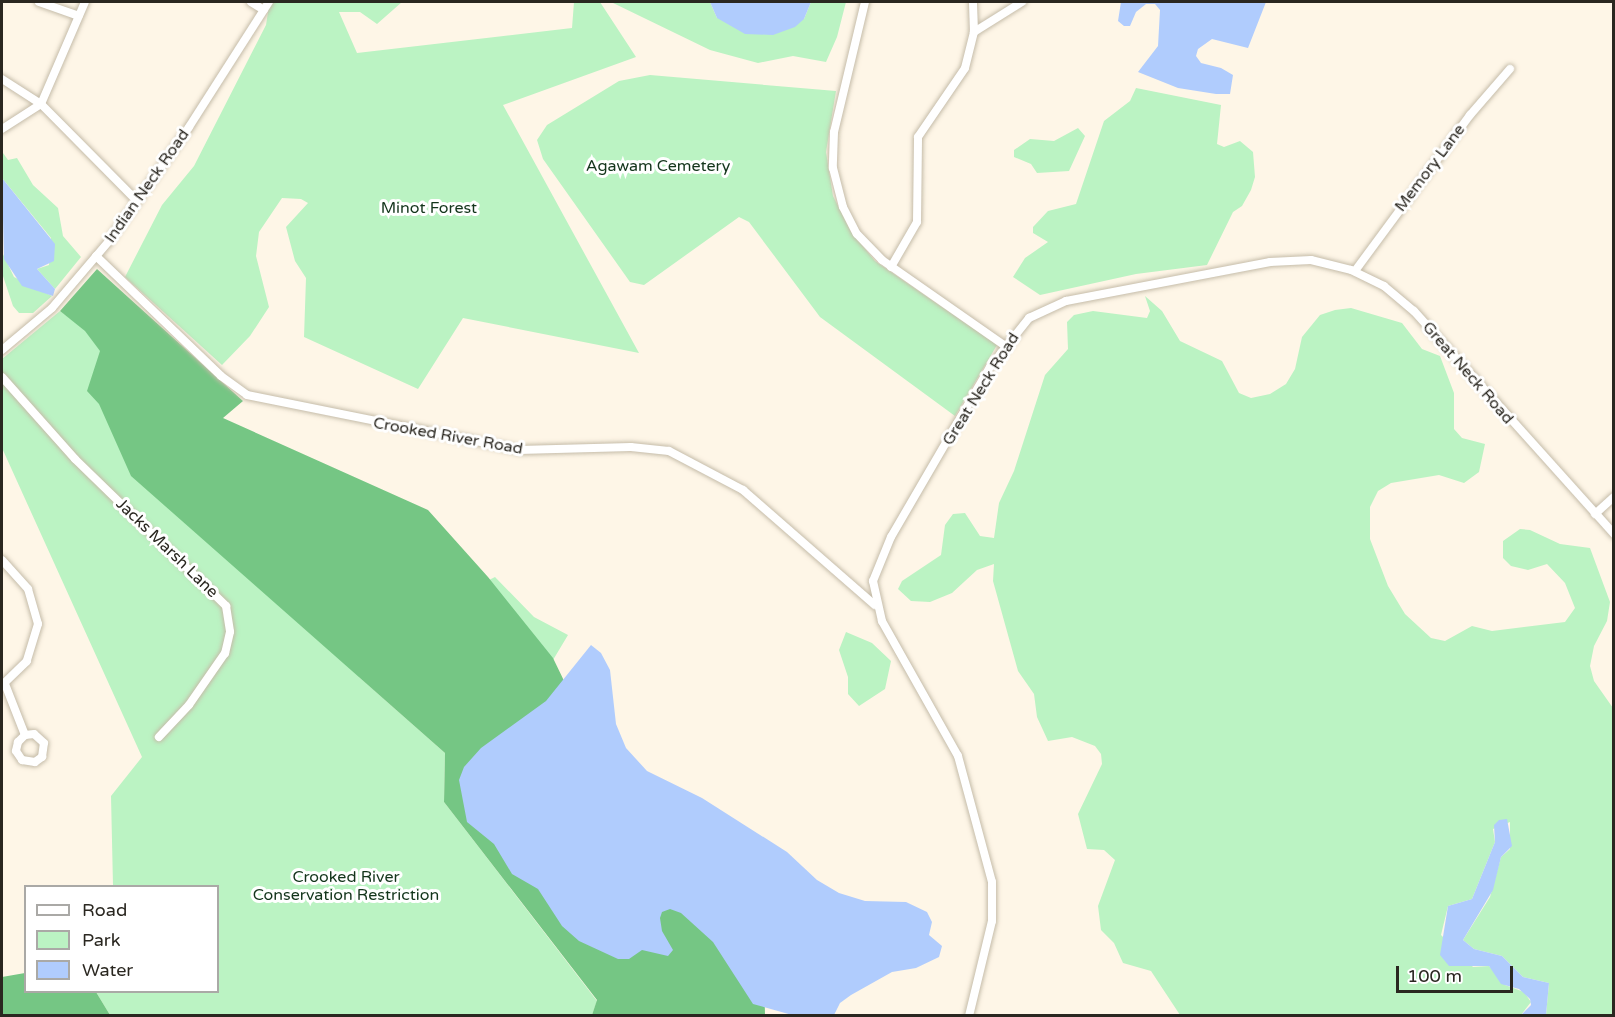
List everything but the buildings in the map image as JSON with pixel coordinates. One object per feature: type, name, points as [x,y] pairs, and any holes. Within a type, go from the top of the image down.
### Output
[{"type":"street","points":[[39,2],[79,16]]},
{"type":"street","points":[[2,129],[41,104],[85,2]]},
{"type":"street","points":[[251,2],[264,10]]},
{"type":"street","name":"Indian Neck Road","points":[[2,350],[37,324],[96,256],[136,201],[269,2]]},
{"type":"street","points":[[865,2],[835,123],[833,168],[839,198],[852,227],[891,267],[1004,345]]},
{"type":"street","points":[[891,267],[918,222],[918,137],[963,71],[974,32],[973,2]]},
{"type":"street","points":[[974,32],[1022,2]]},
{"type":"street","name":"Memory Lane","points":[[1355,271],[1470,115],[1510,69]]},
{"type":"street","points":[[2,79],[41,104],[136,201]]},
{"type":"street","name":"Crooked River Road","points":[[96,256],[226,380],[247,395],[519,450],[631,447],[669,451],[743,490],[876,606]]},
{"type":"street","name":"Great Neck Road","points":[[969,1016],[993,914],[991,874],[955,749],[876,606],[873,581],[882,555],[1004,345],[1033,315],[1066,301],[1278,260],[1311,260],[1355,271],[1384,286],[1414,311],[1614,534]]},
{"type":"street","name":"Jacks Marsh Lane","points":[[2,377],[75,459],[225,606],[230,632],[225,653],[189,705],[159,737]]},
{"type":"street","points":[[1595,514],[1614,497]]},
{"type":"street","points":[[2,560],[28,589],[38,624],[27,661],[3,684],[25,735]]},
{"type":"green space","name":"Minot Forest","points":[[275,2],[402,2],[377,24],[360,12],[339,12],[357,53],[572,28],[574,2],[600,2],[636,57],[503,105],[639,353],[463,318],[418,389],[304,337],[306,278],[295,261],[286,227],[308,203],[301,199],[282,198],[259,232],[256,256],[269,307],[250,336],[222,365],[125,277],[162,205],[194,166],[266,25],[269,6]]},
{"type":"green space","points":[[611,2],[710,2],[717,18],[804,19],[811,2],[846,2],[837,37],[826,62],[793,56],[758,63],[710,50]]},
{"type":"green space","name":"Agawam Cemetery","points":[[650,75],[836,91],[826,152],[833,196],[851,232],[875,261],[997,345],[955,416],[820,317],[749,222],[739,217],[644,285],[630,282],[543,159],[537,140],[547,125],[619,81]]},
{"type":"green space","points":[[1136,88],[1221,105],[1217,144],[1224,147],[1240,141],[1253,152],[1255,177],[1251,190],[1242,206],[1233,212],[1207,265],[1136,274],[1040,295],[1013,277],[1025,258],[1048,242],[1033,233],[1033,227],[1048,211],[1076,204],[1104,121],[1130,101]]},
{"type":"green space","points":[[1078,128],[1085,136],[1069,171],[1037,173],[1031,164],[1014,157],[1014,150],[1030,139],[1054,141]]},
{"type":"green space","points":[[3,153],[8,160],[17,158],[33,185],[58,208],[63,236],[81,257],[55,289],[37,269],[49,265],[51,238],[2,178]]},
{"type":"green space","points":[[2,252],[14,277],[52,296],[33,313],[19,313],[13,306],[2,273]]},
{"type":"green space","points":[[97,269],[243,401],[223,418],[428,510],[488,577],[553,658],[581,716],[763,928],[765,1015],[592,1015],[597,1000],[444,802],[445,753],[131,476],[99,404],[87,391],[100,351],[85,331],[60,311]]},
{"type":"green space","points":[[1145,296],[1162,311],[1180,341],[1222,361],[1239,393],[1251,398],[1270,394],[1286,384],[1295,369],[1302,337],[1320,315],[1335,310],[1351,308],[1402,323],[1422,349],[1440,356],[1454,393],[1454,429],[1462,438],[1485,444],[1479,472],[1464,483],[1439,475],[1391,483],[1378,491],[1370,507],[1370,539],[1388,586],[1405,614],[1431,638],[1445,641],[1472,626],[1492,631],[1565,622],[1575,608],[1565,583],[1547,564],[1528,570],[1511,566],[1503,558],[1503,541],[1520,529],[1530,530],[1560,544],[1590,548],[1610,602],[1607,621],[1594,646],[1590,666],[1594,681],[1613,708],[1613,1015],[1546,1015],[1549,983],[1523,977],[1502,956],[1474,949],[1463,940],[1490,897],[1501,857],[1510,849],[1510,822],[1493,829],[1495,842],[1472,899],[1448,906],[1441,935],[1473,967],[1489,966],[1505,985],[1524,992],[1531,1002],[1521,1015],[1180,1015],[1151,971],[1123,963],[1114,943],[1101,930],[1098,906],[1115,860],[1104,850],[1087,849],[1078,814],[1102,764],[1101,754],[1095,746],[1072,737],[1048,741],[1037,717],[1034,694],[1018,671],[993,581],[994,564],[977,570],[952,593],[930,602],[911,601],[898,589],[902,581],[941,555],[945,525],[953,514],[965,513],[980,536],[994,538],[999,503],[1014,471],[1045,375],[1068,349],[1067,322],[1074,315],[1093,311],[1147,318],[1150,311]]},
{"type":"green space","name":"Crooked River Conservation Restriction","points":[[60,311],[213,424],[487,581],[495,577],[534,617],[568,635],[547,670],[359,677],[445,753],[444,802],[597,1001],[592,1015],[110,1015],[97,993],[219,993],[219,885],[113,885],[111,796],[142,757],[2,448],[2,359]]},
{"type":"green space","points":[[846,632],[872,643],[891,661],[885,689],[859,706],[848,694],[848,677],[839,650]]},
{"type":"green space","points":[[24,973],[24,993],[97,993],[110,1015],[2,1015],[2,977]]},
{"type":"water","points":[[710,2],[811,2],[804,19],[795,27],[773,35],[745,34],[717,18]]},
{"type":"water","points":[[1121,2],[1266,2],[1248,48],[1212,39],[1198,49],[1196,56],[1201,63],[1221,68],[1233,75],[1230,94],[1216,94],[1178,88],[1138,72],[1158,46],[1160,10],[1155,4],[1146,4],[1136,12],[1130,26],[1124,26],[1118,21]]},
{"type":"water","points":[[2,178],[55,244],[54,261],[37,269],[55,289],[53,296],[22,286],[4,259]]},
{"type":"water","points":[[591,645],[601,653],[610,670],[616,724],[626,748],[647,771],[702,798],[787,852],[817,880],[839,893],[865,901],[906,902],[927,912],[932,922],[929,935],[942,946],[939,957],[916,968],[892,972],[840,1003],[834,1015],[792,1015],[753,1004],[713,942],[681,913],[670,909],[662,912],[660,918],[662,931],[673,950],[668,956],[642,950],[629,959],[618,959],[579,941],[562,926],[538,889],[512,874],[494,844],[467,822],[459,780],[464,767],[481,748],[546,701]]},
{"type":"water","points":[[1507,819],[1512,846],[1501,857],[1493,890],[1463,940],[1474,949],[1502,956],[1523,977],[1549,983],[1546,1015],[1521,1015],[1531,1005],[1530,999],[1519,989],[1501,984],[1489,966],[1449,966],[1440,955],[1448,906],[1472,899],[1495,842],[1494,825],[1499,820]]}]
